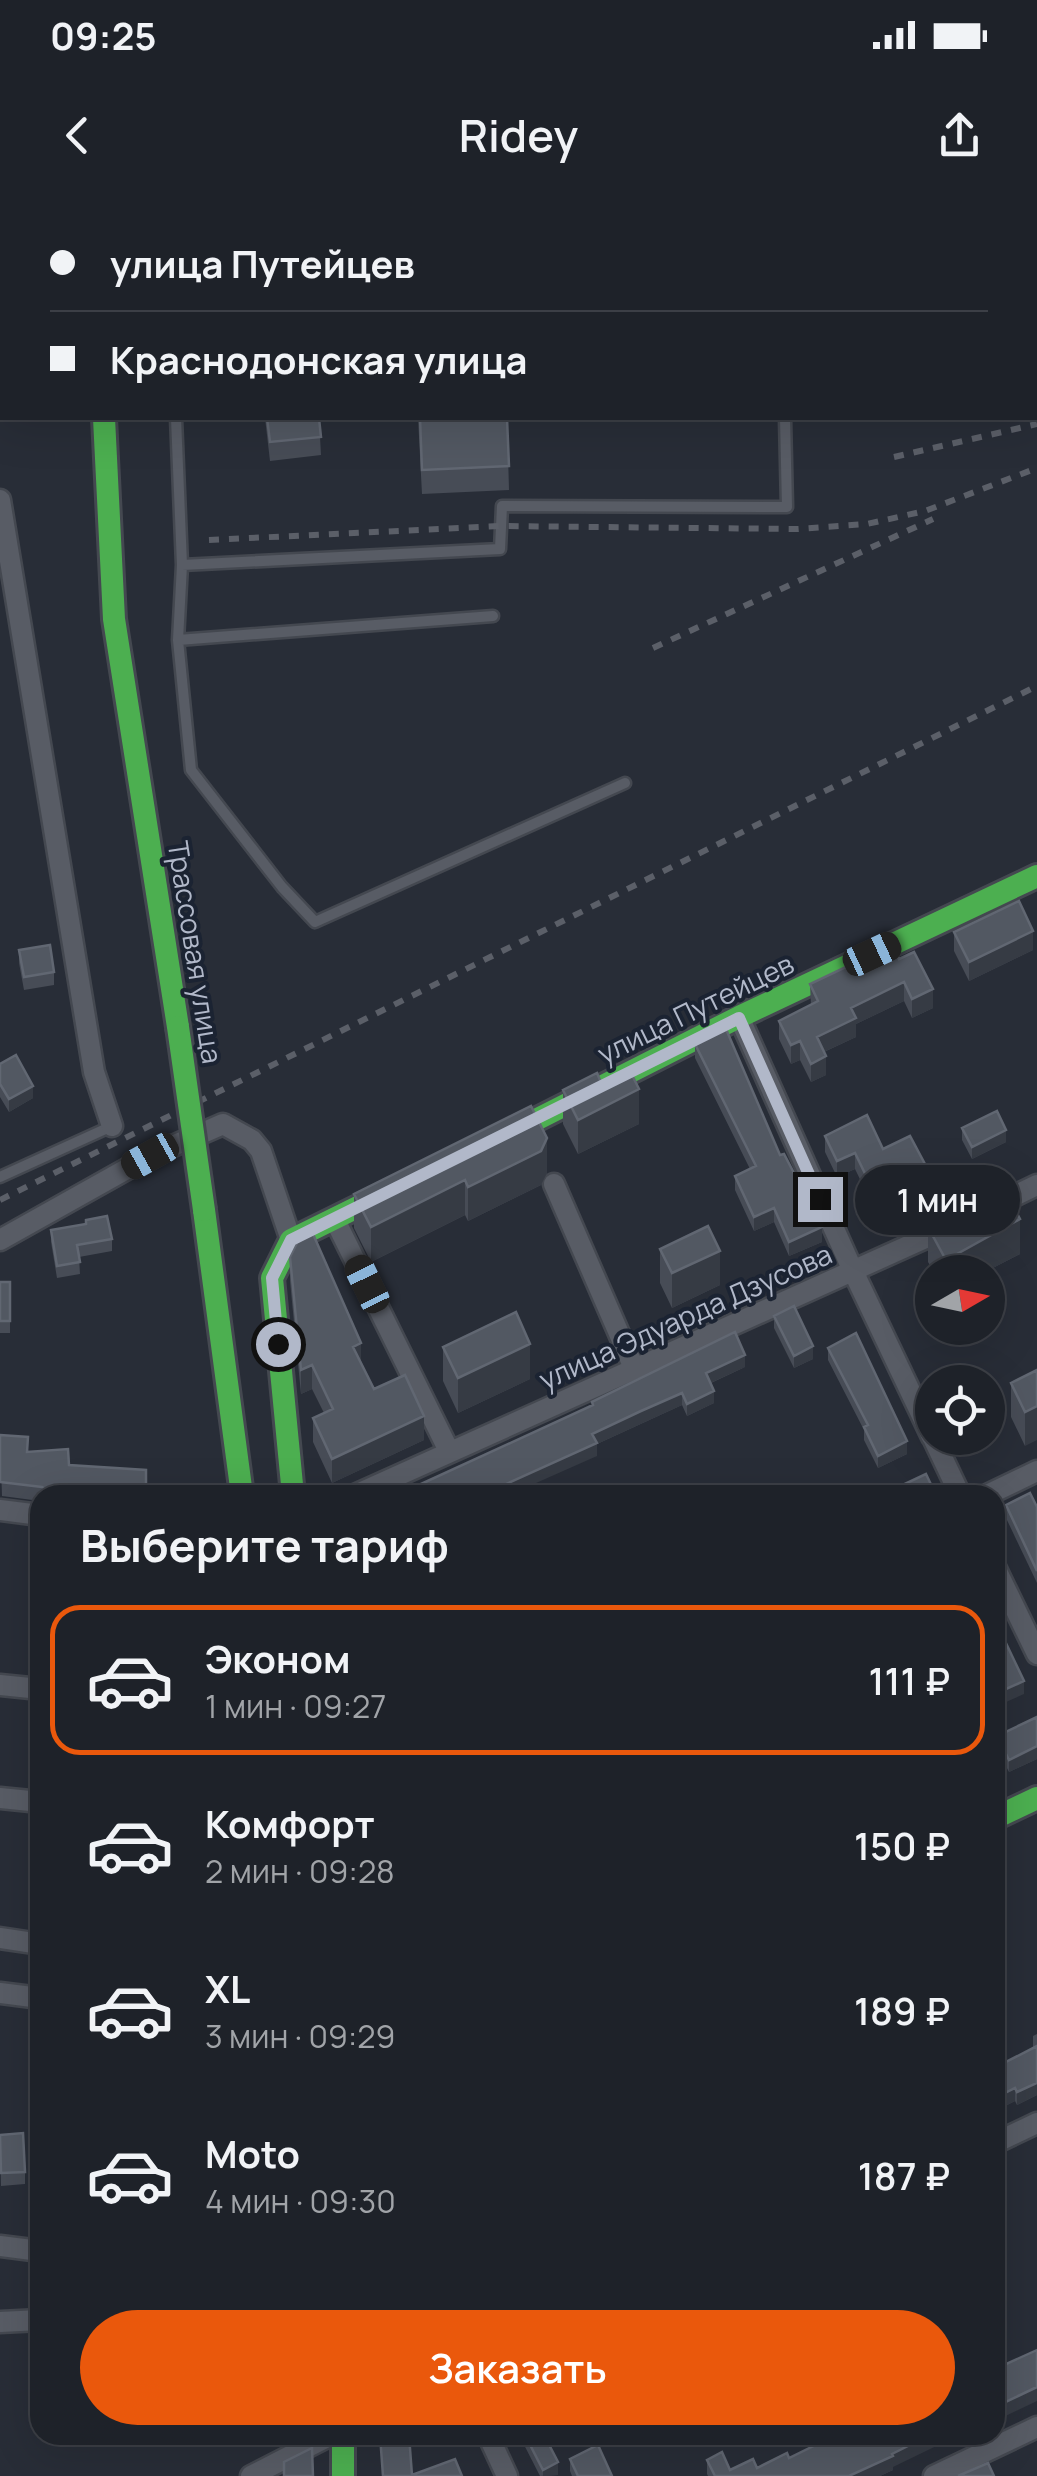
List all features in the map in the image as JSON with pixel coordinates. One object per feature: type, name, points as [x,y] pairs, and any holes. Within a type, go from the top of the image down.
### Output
[{"type":"street","name":"Трассовая улица","points":[[104,420],[114,619],[178,1027],[241,1485]]},
{"type":"street","points":[[0,500],[94,1072],[112,1126]]},
{"type":"street","name":"улица Путейцев","points":[[489,1143],[1037,876]]},
{"type":"street","points":[[739,1018],[915,1400]]},
{"type":"street","points":[[0,1240],[150,1156],[224,1124],[252,1140],[261,1151],[291,1240]]},
{"type":"street","points":[[554,1184],[634,1368]]},
{"type":"street","points":[[293,1485],[272,1278],[291,1240],[403,1185]]},
{"type":"street","name":"улица Эдуарда Дзусова","points":[[376,1485],[1037,1185]]},
{"type":"street","points":[[334,1218],[449,1451]]},
{"type":"street","points":[[941,1455],[955,1485]]},
{"type":"street","points":[[1005,1486],[1037,1471]]},
{"type":"street","points":[[0,1510],[30,1513]]},
{"type":"street","points":[[1005,1588],[1037,1654]]},
{"type":"street","points":[[0,1684],[30,1688]]},
{"type":"street","points":[[0,1798],[30,1801]]},
{"type":"street","points":[[1005,1813],[1037,1798]]},
{"type":"street","points":[[0,1938],[30,1942]]},
{"type":"street","points":[[0,1993],[30,1997]]},
{"type":"street","points":[[1005,2138],[1037,2123]]},
{"type":"street","points":[[0,2246],[30,2250]]},
{"type":"street","points":[[0,2322],[30,2320]]},
{"type":"street","points":[[1005,2442],[1037,2427]]},
{"type":"street","points":[[251,2476],[311,2445]]},
{"type":"street","points":[[342,2445],[343,2476]]},
{"type":"street","points":[[493,2445],[508,2476]]},
{"type":"street","points":[[934,2476],[999,2445]]},
{"type":"lane","points":[[176,420],[182,565],[178,640],[191,770],[282,887],[315,922],[625,783]]},
{"type":"lane","points":[[182,565],[500,549],[502,506],[787,507],[786,420]]},
{"type":"lane","points":[[178,640],[493,616]]},
{"type":"lane","points":[[0,1178],[112,1126]]},
{"type":"building","points":[[267,420],[319,420],[321,437],[270,442]]},
{"type":"building","points":[[420,420],[507,420],[509,466],[422,470]]},
{"type":"building","points":[[1019,901],[1033,931],[969,962],[954,932]]},
{"type":"building","points":[[50,945],[54,972],[24,977],[19,950]]},
{"type":"building","points":[[892,945],[899,959],[914,952],[933,989],[912,999],[904,982],[851,1008],[856,1018],[817,1037],[826,1056],[811,1064],[800,1041],[791,1045],[779,1021],[818,1001],[810,984]]},
{"type":"building","points":[[726,1029],[780,1155],[784,1154],[822,1227],[789,1242],[774,1208],[754,1217],[735,1176],[756,1166],[695,1044]]},
{"type":"building","points":[[16,1055],[33,1086],[9,1099],[0,1084],[0,1064]]},
{"type":"building","points":[[630,1071],[639,1089],[578,1120],[563,1090],[597,1073],[602,1085]]},
{"type":"building","points":[[531,1106],[547,1138],[541,1151],[468,1187],[465,1180],[371,1227],[354,1194]]},
{"type":"building","points":[[997,1111],[1006,1130],[972,1147],[962,1128]]},
{"type":"building","points":[[867,1115],[883,1149],[910,1136],[926,1166],[874,1192],[855,1153],[837,1161],[825,1136]]},
{"type":"building","points":[[1003,1187],[1020,1219],[955,1255],[943,1255],[928,1227]]},
{"type":"building","points":[[107,1216],[112,1239],[77,1245],[80,1262],[57,1266],[51,1230]]},
{"type":"building","points":[[708,1226],[720,1251],[672,1273],[660,1249]]},
{"type":"building","points":[[313,1234],[361,1343],[353,1347],[374,1389],[405,1375],[424,1416],[332,1459],[313,1418],[333,1409],[312,1365],[301,1370],[290,1257],[298,1241]]},
{"type":"building","points":[[0,1282],[10,1282],[10,1321],[0,1321]]},
{"type":"building","points":[[794,1306],[813,1346],[794,1356],[774,1316]]},
{"type":"building","points":[[516,1312],[530,1344],[458,1378],[443,1347]]},
{"type":"building","points":[[735,1332],[745,1355],[706,1373],[714,1391],[687,1404],[682,1393],[641,1411],[592,1434],[597,1443],[504,1485],[419,1485],[593,1405],[592,1402]]},
{"type":"building","points":[[856,1333],[907,1441],[878,1456],[864,1427],[868,1425],[828,1348]]},
{"type":"building","points":[[1037,1370],[1037,1406],[1025,1412],[1011,1383]]},
{"type":"building","points":[[0,1435],[28,1437],[27,1452],[68,1449],[69,1465],[146,1470],[146,1485],[0,1482]]},
{"type":"building","points":[[926,1474],[931,1485],[902,1485]]},
{"type":"building","points":[[1030,1493],[1037,1507],[1037,1571],[1006,1505]]},
{"type":"building","points":[[1005,1641],[1024,1681],[1005,1689]]},
{"type":"building","points":[[1037,1717],[1037,1746],[1009,1760],[1005,1732]]},
{"type":"building","points":[[1037,2046],[1037,2083],[1005,2093],[1005,2062]]},
{"type":"building","points":[[23,2133],[25,2172],[1,2173],[0,2135]]},
{"type":"building","points":[[1037,2350],[1037,2387],[1005,2402],[1005,2364]]},
{"type":"building","points":[[381,2445],[410,2445],[412,2475],[455,2459],[462,2476],[383,2476]]},
{"type":"building","points":[[530,2445],[549,2445],[558,2462],[543,2470]]},
{"type":"building","points":[[598,2445],[612,2476],[578,2476],[570,2459]]},
{"type":"building","points":[[816,2445],[910,2445],[849,2476],[715,2476],[707,2460],[722,2452],[730,2470],[753,2459],[757,2468],[787,2453],[789,2458]]},
{"type":"building","points":[[312,2448],[313,2476],[284,2476],[284,2462]]},
{"type":"building","points":[[988,2463],[994,2476],[958,2476]]},
{"type":"railway","points":[[894,457],[1037,424]]},
{"type":"railway","points":[[209,540],[501,526],[798,529],[867,524],[925,511],[1037,468]]},
{"type":"railway","points":[[653,648],[933,519]]},
{"type":"railway","points":[[0,1200],[1037,686]]},
{"type":"traffic: fast","points":[[104,420],[114,619],[178,1027]]},
{"type":"traffic: fast","points":[[504,1136],[739,1017],[1037,876]]},
{"type":"traffic: fast","points":[[178,1027],[204,1210]]},
{"type":"traffic: fast","points":[[292,1485],[272,1278],[291,1240],[388,1192]]},
{"type":"traffic: fast","points":[[204,1210],[241,1485]]},
{"type":"traffic: fast","points":[[1005,1813],[1037,1798]]},
{"type":"traffic: fast","points":[[343,2445],[343,2476]]},
{"type":"route","points":[[278,1344],[272,1278],[291,1240],[739,1018],[820,1199]]}]
